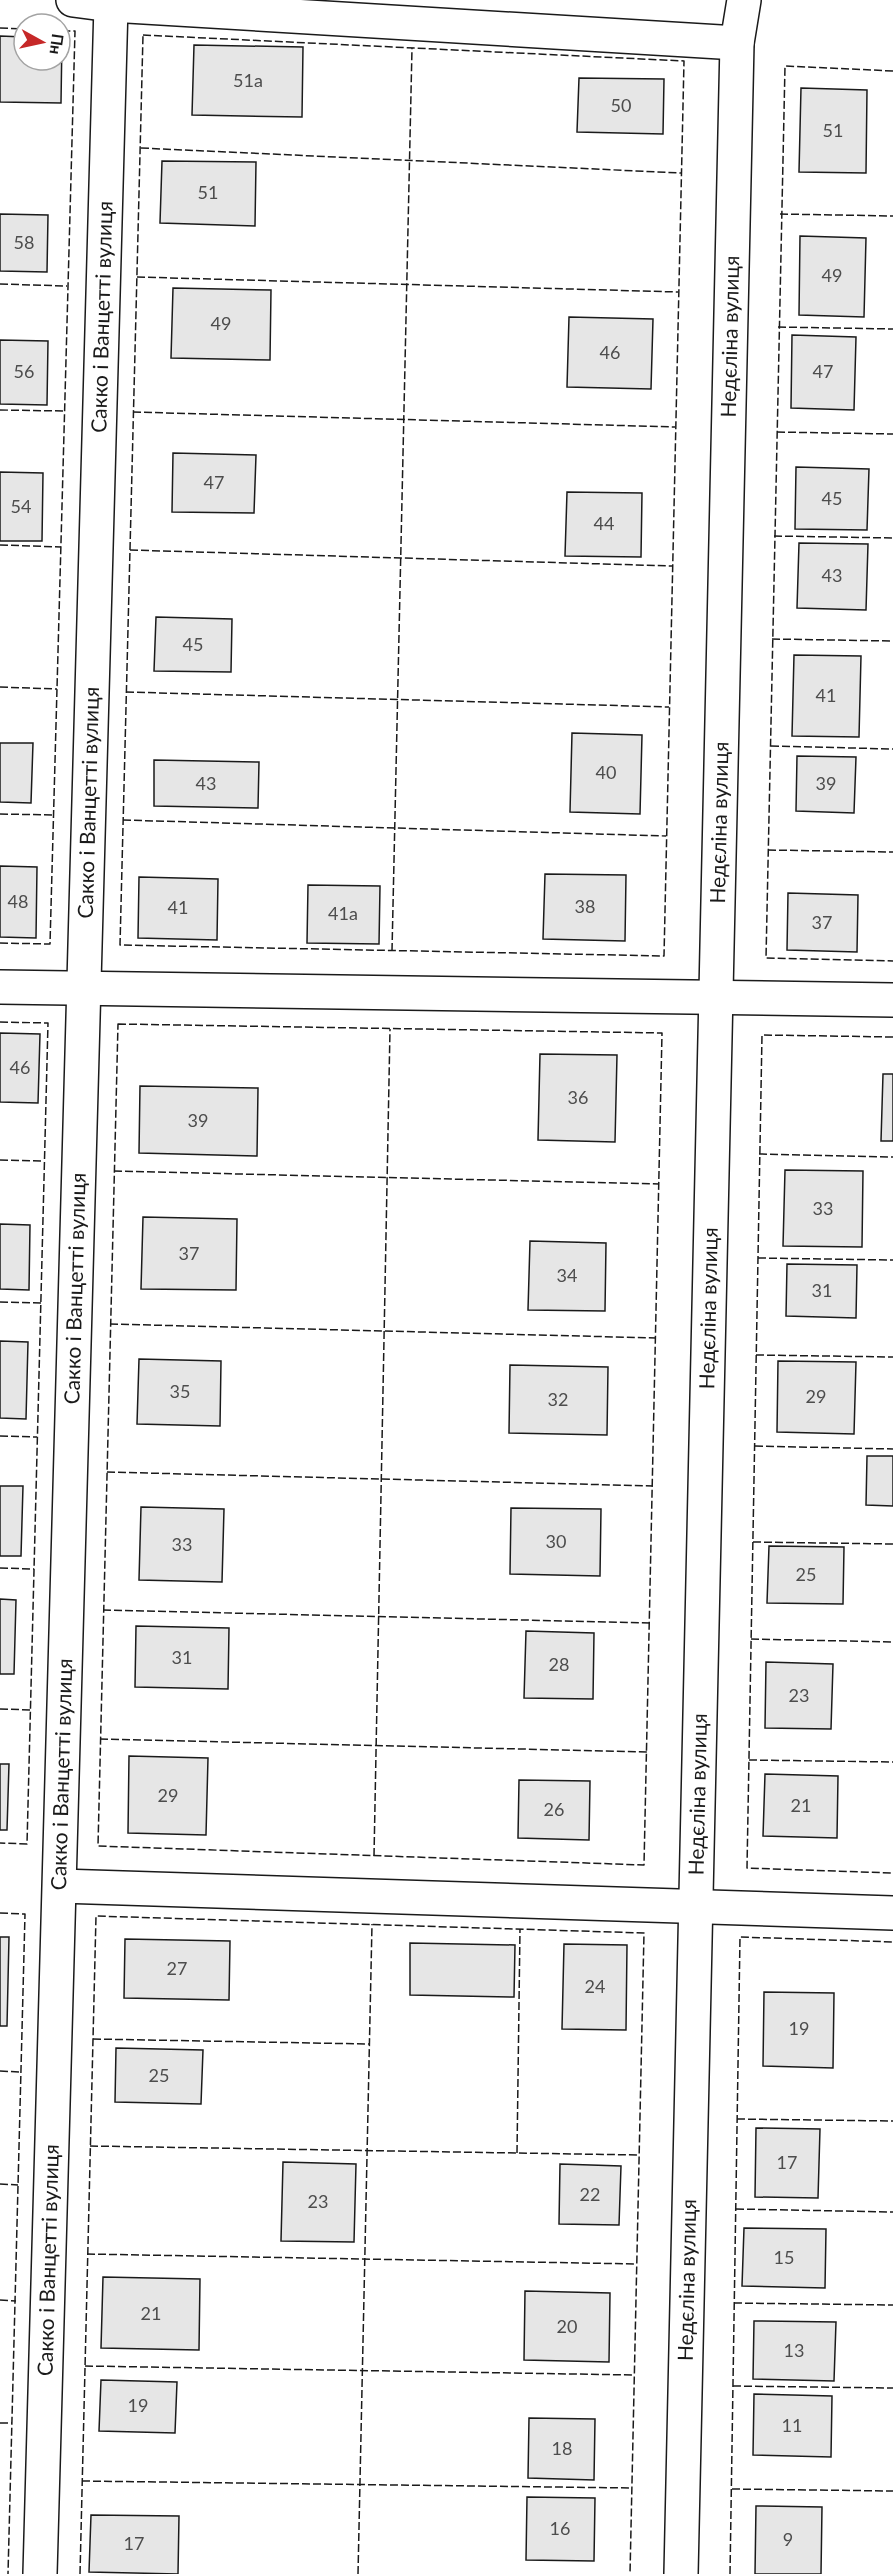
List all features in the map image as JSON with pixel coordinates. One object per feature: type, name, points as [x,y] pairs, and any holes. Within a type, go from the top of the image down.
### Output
[{"type":"street","points":[[73,0],[111,5],[737,43]]},
{"type":"street","name":"Недєліна вулиця","points":[[681,2574],[737,43],[744,0]]},
{"type":"street","name":"Сакко і Ванцетті вулиця","points":[[40,2574],[111,5]]},
{"type":"street","points":[[0,987],[893,1000]]},
{"type":"street","points":[[60,1886],[893,1913]]},
{"type":"building","points":[[0,36],[12,36],[12,72],[61,72],[61,103],[0,102]]},
{"type":"building","points":[[194,45],[303,47],[302,117],[192,115]]},
{"type":"building","points":[[579,78],[664,79],[663,134],[577,132]]},
{"type":"building","points":[[801,88],[867,90],[866,173],[799,172]]},
{"type":"building","points":[[162,161],[256,162],[255,226],[160,223]]},
{"type":"building","points":[[0,214],[48,215],[47,272],[0,271]]},
{"type":"building","points":[[800,236],[866,238],[864,317],[799,315]]},
{"type":"building","points":[[173,288],[271,290],[270,360],[171,358]]},
{"type":"building","points":[[569,317],[653,319],[651,389],[567,387]]},
{"type":"building","points":[[792,335],[856,337],[854,410],[791,408]]},
{"type":"building","points":[[0,340],[48,341],[47,405],[0,404]]},
{"type":"building","points":[[173,453],[256,455],[254,513],[172,512]]},
{"type":"building","points":[[796,467],[869,469],[867,530],[795,529]]},
{"type":"building","points":[[0,472],[43,473],[42,541],[0,541]]},
{"type":"building","points":[[567,492],[642,493],[641,557],[565,556]]},
{"type":"building","points":[[799,543],[868,544],[866,610],[797,608]]},
{"type":"building","points":[[156,617],[232,619],[231,672],[154,671]]},
{"type":"building","points":[[794,655],[861,656],[859,737],[792,736]]},
{"type":"building","points":[[572,733],[642,735],[640,814],[570,812]]},
{"type":"building","points":[[0,743],[33,743],[31,803],[0,802]]},
{"type":"building","points":[[797,756],[856,757],[854,813],[796,811]]},
{"type":"building","points":[[154,760],[259,762],[258,808],[154,806]]},
{"type":"building","points":[[0,866],[37,867],[36,938],[0,937]]},
{"type":"building","points":[[545,874],[626,875],[625,941],[543,939]]},
{"type":"building","points":[[139,877],[218,879],[217,940],[138,938]]},
{"type":"building","points":[[308,885],[380,886],[379,944],[307,943]]},
{"type":"building","points":[[788,893],[858,895],[857,952],[787,950]]},
{"type":"building","points":[[0,1033],[40,1034],[38,1103],[0,1102]]},
{"type":"building","points":[[540,1054],[617,1055],[615,1142],[538,1140]]},
{"type":"building","points":[[883,1074],[893,1074],[893,1141],[881,1141]]},
{"type":"building","points":[[140,1086],[258,1088],[257,1156],[139,1153]]},
{"type":"building","points":[[785,1170],[863,1171],[862,1247],[783,1246]]},
{"type":"building","points":[[143,1217],[237,1219],[236,1290],[141,1289]]},
{"type":"building","points":[[0,1224],[30,1225],[29,1290],[0,1289]]},
{"type":"building","points":[[530,1241],[606,1243],[605,1311],[528,1310]]},
{"type":"building","points":[[787,1264],[857,1265],[856,1318],[786,1316]]},
{"type":"building","points":[[0,1341],[28,1342],[26,1419],[0,1418]]},
{"type":"building","points":[[139,1359],[221,1361],[220,1426],[137,1424]]},
{"type":"building","points":[[778,1361],[856,1362],[854,1434],[777,1432]]},
{"type":"building","points":[[510,1365],[608,1367],[607,1435],[509,1433]]},
{"type":"building","points":[[867,1456],[893,1456],[893,1506],[866,1505]]},
{"type":"building","points":[[0,1486],[23,1486],[21,1556],[0,1556]]},
{"type":"building","points":[[141,1507],[224,1509],[222,1582],[139,1580]]},
{"type":"building","points":[[511,1508],[601,1509],[600,1576],[510,1574]]},
{"type":"building","points":[[769,1546],[844,1547],[843,1604],[767,1603]]},
{"type":"building","points":[[0,1599],[16,1600],[14,1674],[0,1674]]},
{"type":"building","points":[[136,1626],[229,1628],[228,1689],[135,1687]]},
{"type":"building","points":[[526,1631],[594,1633],[593,1699],[524,1698]]},
{"type":"building","points":[[766,1662],[833,1664],[831,1729],[765,1728]]},
{"type":"building","points":[[129,1756],[208,1758],[206,1835],[128,1833]]},
{"type":"building","points":[[0,1764],[9,1764],[7,1830],[0,1830]]},
{"type":"building","points":[[765,1774],[838,1776],[837,1838],[763,1836]]},
{"type":"building","points":[[519,1780],[590,1781],[589,1840],[518,1838]]},
{"type":"building","points":[[0,1937],[9,1937],[7,2026],[0,2026]]},
{"type":"building","points":[[125,1939],[230,1941],[229,2000],[124,1998]]},
{"type":"building","points":[[410,1943],[515,1945],[514,1997],[410,1995]]},
{"type":"building","points":[[564,1944],[627,1945],[626,2030],[562,2029]]},
{"type":"building","points":[[764,1992],[834,1993],[833,2068],[763,2066]]},
{"type":"building","points":[[116,2048],[203,2050],[201,2104],[115,2102]]},
{"type":"building","points":[[756,2128],[820,2129],[818,2198],[755,2197]]},
{"type":"building","points":[[283,2162],[356,2164],[354,2242],[281,2241]]},
{"type":"building","points":[[560,2164],[621,2166],[619,2225],[559,2224]]},
{"type":"building","points":[[744,2228],[826,2229],[825,2288],[742,2286]]},
{"type":"building","points":[[103,2277],[200,2279],[199,2350],[101,2348]]},
{"type":"building","points":[[525,2291],[610,2293],[609,2362],[524,2360]]},
{"type":"building","points":[[754,2321],[836,2322],[834,2381],[753,2379]]},
{"type":"building","points":[[101,2380],[177,2382],[175,2433],[99,2431]]},
{"type":"building","points":[[754,2394],[832,2396],[831,2457],[753,2455]]},
{"type":"building","points":[[529,2418],[595,2419],[594,2480],[528,2478]]},
{"type":"building","points":[[527,2497],[595,2498],[594,2561],[526,2560]]},
{"type":"building","points":[[756,2506],[822,2507],[821,2574],[755,2574]]},
{"type":"building","points":[[91,2515],[179,2516],[178,2574],[89,2572]]},
{"type":"fence","points":[[0,28],[12,28]]},
{"type":"fence","points":[[0,943],[50,944],[75,31],[72,31]]},
{"type":"fence","points":[[143,35],[684,61],[664,956],[120,945],[143,35]]},
{"type":"fence","points":[[392,951],[412,48]]},
{"type":"fence","points":[[893,71],[785,66],[766,958],[893,961]]},
{"type":"fence","points":[[141,148],[681,173]]},
{"type":"fence","points":[[780,214],[893,216]]},
{"type":"fence","points":[[137,277],[678,292]]},
{"type":"fence","points":[[0,284],[67,286]]},
{"type":"fence","points":[[778,327],[893,329]]},
{"type":"fence","points":[[0,410],[64,411]]},
{"type":"fence","points":[[133,412],[675,427]]},
{"type":"fence","points":[[777,432],[893,434]]},
{"type":"fence","points":[[774,536],[893,538]]},
{"type":"fence","points":[[0,545],[61,547]]},
{"type":"fence","points":[[130,550],[672,566]]},
{"type":"fence","points":[[772,639],[893,641]]},
{"type":"fence","points":[[0,687],[57,689]]},
{"type":"fence","points":[[126,692],[669,707]]},
{"type":"fence","points":[[771,746],[893,749]]},
{"type":"fence","points":[[0,814],[53,815]]},
{"type":"fence","points":[[123,820],[666,836]]},
{"type":"fence","points":[[768,850],[893,852]]},
{"type":"fence","points":[[0,1022],[48,1023],[27,1844],[0,1843]]},
{"type":"fence","points":[[118,1024],[662,1033],[644,1865],[98,1846],[118,1024]]},
{"type":"fence","points":[[374,1856],[390,1029]]},
{"type":"fence","points":[[893,1037],[762,1035],[747,1868],[893,1873]]},
{"type":"fence","points":[[759,1154],[893,1157]]},
{"type":"fence","points":[[0,1160],[44,1161]]},
{"type":"fence","points":[[114,1171],[659,1184]]},
{"type":"fence","points":[[758,1258],[893,1260]]},
{"type":"fence","points":[[0,1302],[41,1303]]},
{"type":"fence","points":[[110,1324],[656,1338]]},
{"type":"fence","points":[[756,1355],[893,1357]]},
{"type":"fence","points":[[0,1436],[37,1437]]},
{"type":"fence","points":[[755,1446],[893,1449]]},
{"type":"fence","points":[[107,1472],[653,1486]]},
{"type":"fence","points":[[753,1542],[893,1544]]},
{"type":"fence","points":[[0,1568],[34,1569]]},
{"type":"fence","points":[[103,1610],[650,1623]]},
{"type":"fence","points":[[751,1639],[893,1642]]},
{"type":"fence","points":[[0,1709],[31,1710]]},
{"type":"fence","points":[[100,1739],[647,1752]]},
{"type":"fence","points":[[749,1760],[893,1762]]},
{"type":"fence","points":[[0,1913],[25,1914],[8,2574]]},
{"type":"fence","points":[[80,2574],[96,1916],[644,1933],[630,2574]]},
{"type":"fence","points":[[358,2574],[372,1924]]},
{"type":"fence","points":[[517,2153],[520,1929]]},
{"type":"fence","points":[[730,2574],[740,1937],[893,1942]]},
{"type":"fence","points":[[93,2039],[369,2044]]},
{"type":"fence","points":[[0,2071],[21,2072]]},
{"type":"fence","points":[[737,2119],[893,2121]]},
{"type":"fence","points":[[90,2146],[638,2155]]},
{"type":"fence","points":[[0,2184],[18,2185]]},
{"type":"fence","points":[[736,2209],[893,2212]]},
{"type":"fence","points":[[87,2254],[636,2264]]},
{"type":"fence","points":[[0,2300],[16,2301]]},
{"type":"fence","points":[[734,2303],[893,2305]]},
{"type":"fence","points":[[85,2366],[634,2375]]},
{"type":"fence","points":[[733,2386],[893,2388]]},
{"type":"fence","points":[[0,2423],[12,2423]]},
{"type":"fence","points":[[82,2481],[632,2488]]},
{"type":"fence","points":[[732,2489],[893,2491]]}]
